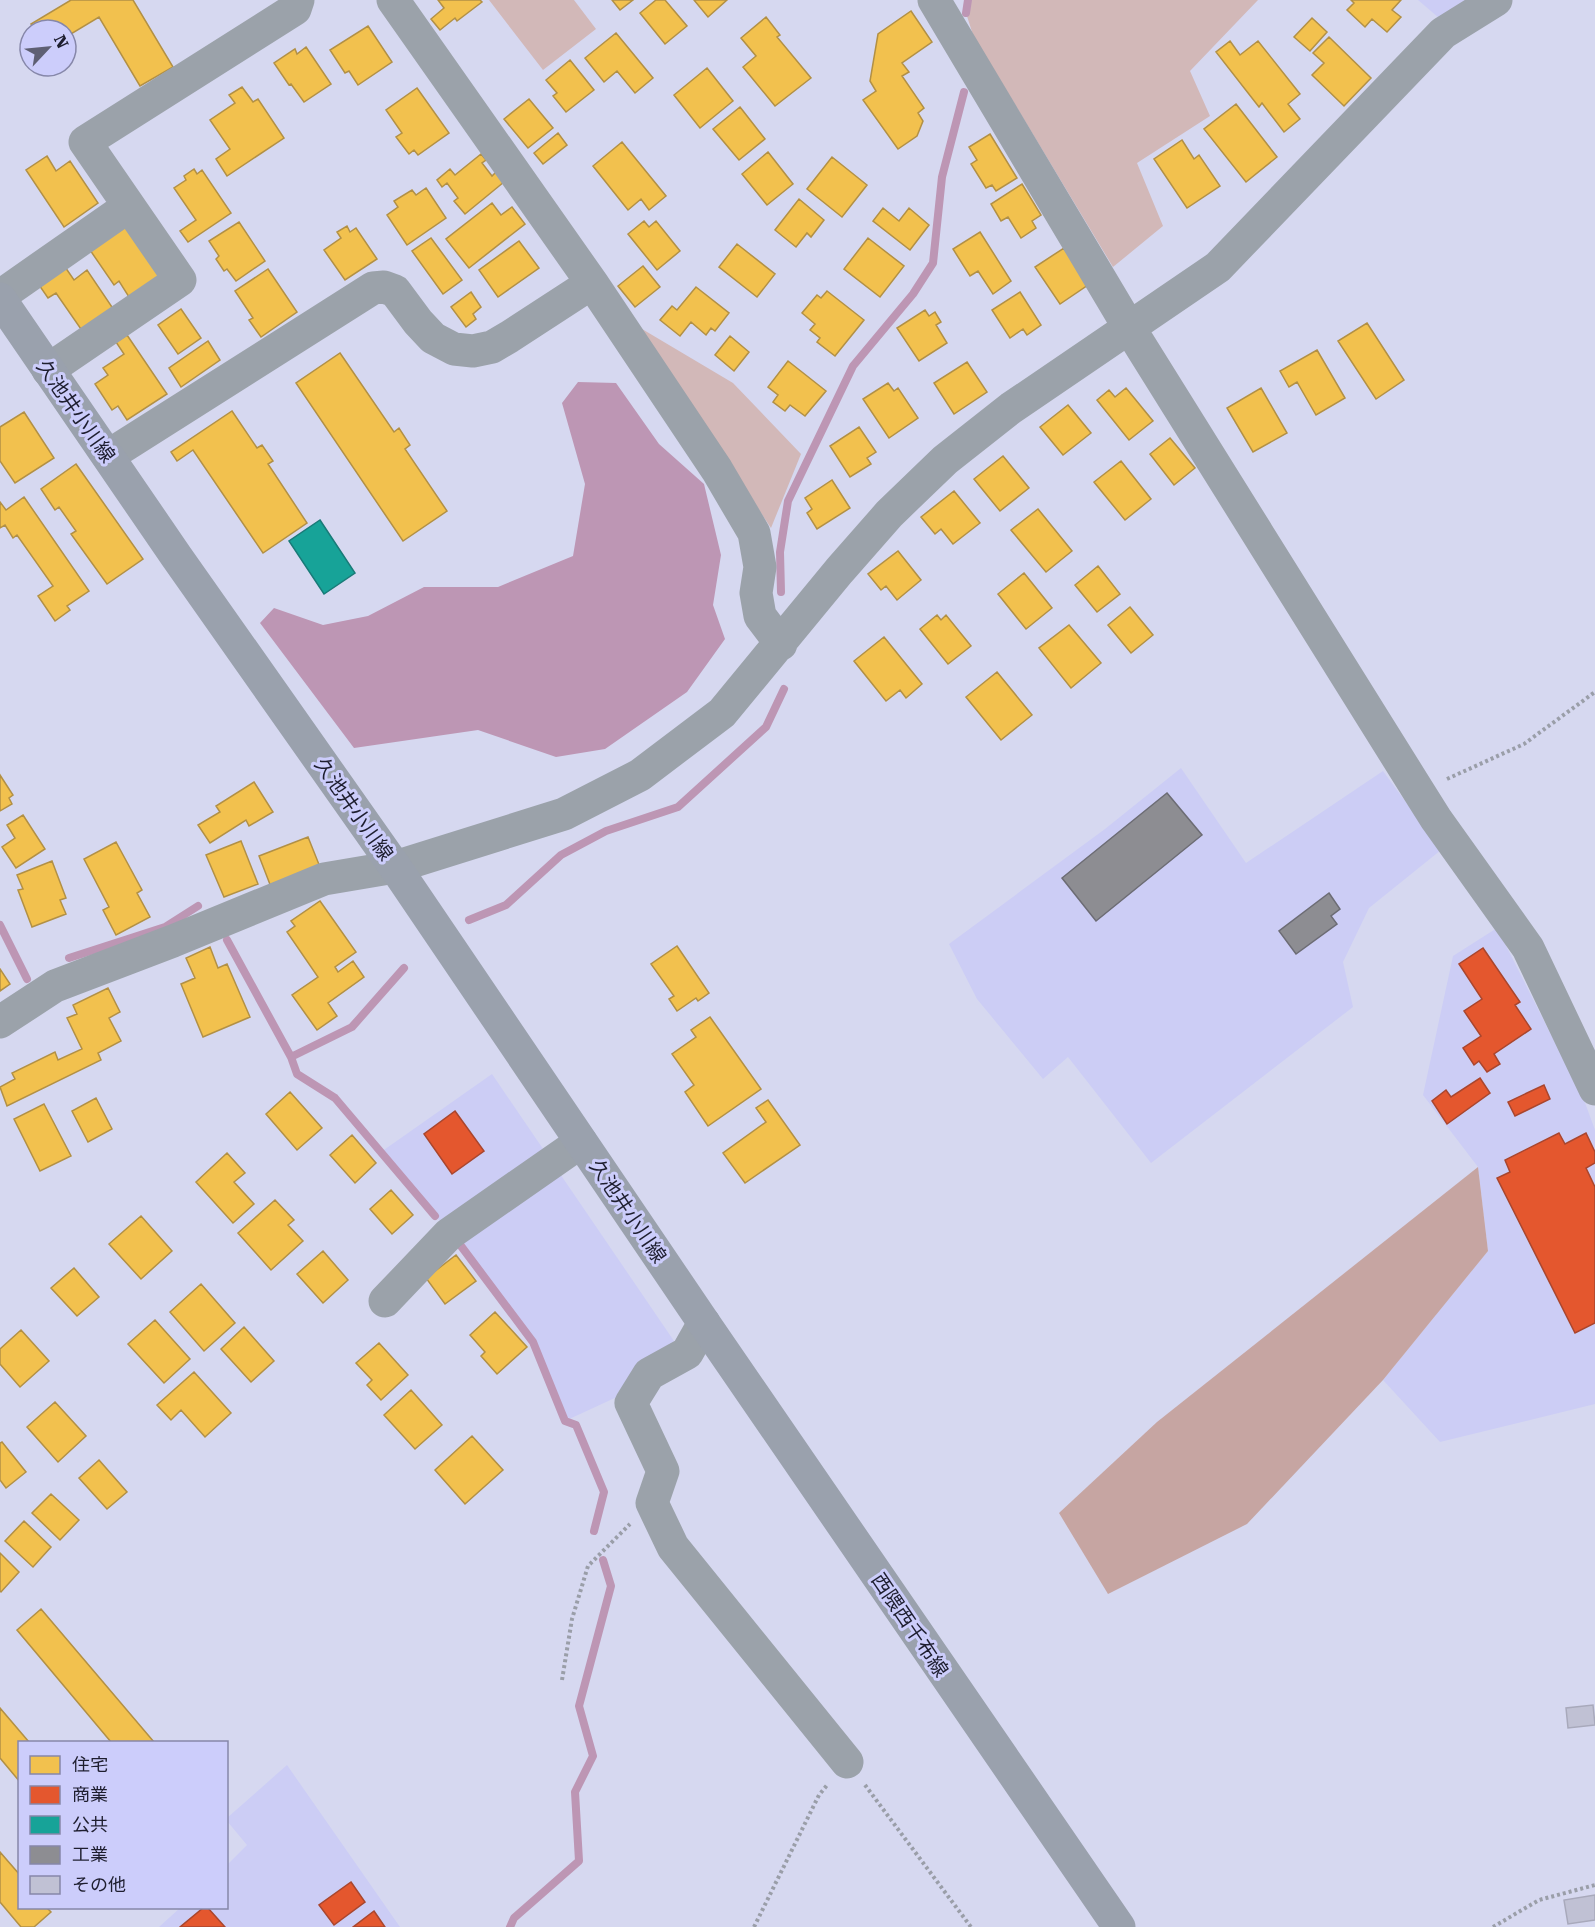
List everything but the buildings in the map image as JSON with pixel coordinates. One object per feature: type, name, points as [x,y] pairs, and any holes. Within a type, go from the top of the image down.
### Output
[{"type":"street","points":[[48,370],[180,280],[85,142],[295,9],[298,0]]},
{"type":"street","points":[[393,0],[592,283],[710,460],[754,533],[760,567],[756,593],[759,616],[781,644]]},
{"type":"street","points":[[934,0],[1130,329],[1419,792],[1528,948],[1595,1089]]},
{"type":"street","points":[[0,1022],[55,986],[324,879],[395,867],[564,814],[640,775],[722,713],[890,514],[945,460],[1011,408],[1218,267],[1443,33],[1496,0]]},
{"type":"street","points":[[0,298],[129,206]]},
{"type":"street","points":[[108,456],[373,288],[384,287],[394,291],[434,338],[454,349],[472,351],[492,347],[501,342],[592,283]]},
{"type":"street","name":"久池井小川線","points":[[0,298],[395,867],[704,1323]]},
{"type":"street","points":[[385,1301],[448,1234],[581,1142]]},
{"type":"street","points":[[704,1323],[687,1353],[649,1374],[631,1403],[663,1471],[652,1503],[673,1547],[848,1762]]},
{"type":"street","name":"西隈西千布線","points":[[704,1323],[1119,1927]]},
{"type":"path","points":[[1419,792],[1524,744],[1595,692]]},
{"type":"path","points":[[562,1680],[572,1619],[588,1566],[652,1503]]},
{"type":"path","points":[[754,1927],[819,1795],[848,1762],[970,1927]]},
{"type":"path","points":[[1493,1927],[1539,1900],[1595,1885]]},
{"type":"shaded area","points":[[489,0],[574,0],[596,29],[543,70]]},
{"type":"shaded area","points":[[968,0],[1258,0],[1190,71],[1210,116],[1137,163],[1163,226],[1113,267],[973,35],[966,13]]},
{"type":"shaded area","points":[[1418,0],[1469,0],[1439,18]]},
{"type":"shaded area","points":[[637,326],[733,383],[801,454],[771,528]]},
{"type":"shaded area","points":[[578,382],[616,383],[659,444],[704,484],[721,555],[713,605],[725,639],[687,692],[605,749],[556,757],[478,730],[354,748],[260,623],[274,608],[323,625],[368,616],[424,587],[498,587],[573,556],[585,484],[562,403]]},
{"type":"shaded area","points":[[1181,768],[1246,863],[1383,771],[1441,850],[1369,908],[1343,962],[1353,1007],[1151,1163],[1068,1057],[1043,1079],[977,999],[949,944],[1105,829]]},
{"type":"shaded area","points":[[1497,928],[1584,1100],[1595,1130],[1595,1404],[1440,1442],[1383,1380],[1488,1251],[1478,1167],[1423,1095],[1453,956]]},
{"type":"shaded area","points":[[492,1074],[674,1341],[639,1370],[632,1390],[565,1421],[533,1342],[461,1246],[381,1152]]},
{"type":"shaded area","points":[[1478,1167],[1488,1251],[1383,1380],[1247,1524],[1108,1594],[1059,1513],[1157,1422]]},
{"type":"shaded area","points":[[287,1765],[400,1927],[159,1927],[179,1909],[228,1909],[228,1864],[247,1845],[228,1822],[228,1817]]},
{"type":"waterway","points":[[966,13],[968,0]]},
{"type":"waterway","points":[[781,592],[780,552],[788,501],[853,366],[913,294],[933,263],[942,177],[964,92]]},
{"type":"waterway","points":[[469,920],[506,905],[561,855],[606,831],[678,807],[766,727],[784,689]]},
{"type":"waterway","points":[[69,958],[165,927],[198,906]]},
{"type":"waterway","points":[[0,925],[27,979]]},
{"type":"waterway","points":[[227,940],[291,1057],[352,1027],[404,968]]},
{"type":"waterway","points":[[291,1057],[297,1074],[335,1098],[435,1216]]},
{"type":"waterway","points":[[461,1246],[533,1342],[565,1421],[576,1425],[604,1492],[594,1531]]},
{"type":"waterway","points":[[510,1927],[514,1918],[579,1861],[575,1792],[593,1756],[579,1706],[611,1586],[603,1560]]}]
